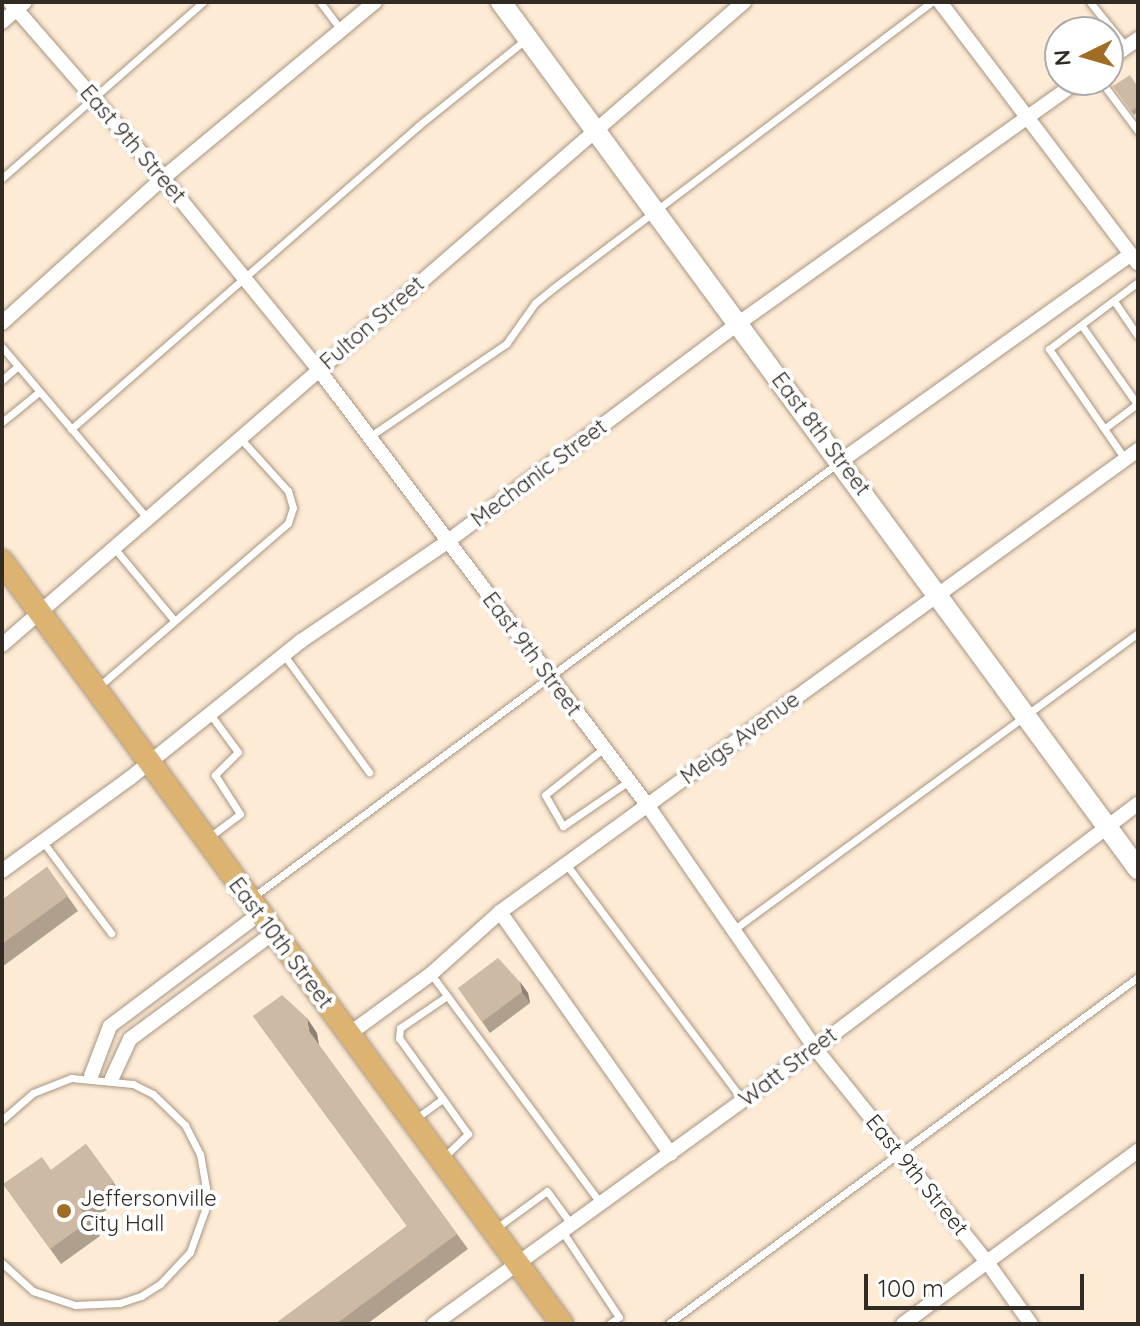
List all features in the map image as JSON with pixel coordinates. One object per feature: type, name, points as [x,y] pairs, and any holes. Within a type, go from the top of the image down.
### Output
[{"type":"main road","name":"East 8th Street","points":[[501,2],[597,127],[939,592],[1138,869]]},
{"type":"main road","name":"East 10th Street","points":[[2,561],[44,613],[253,908],[562,1324]]},
{"type":"street","name":"Fulton Street","points":[[2,645],[44,613],[597,127],[744,2]]},
{"type":"street","points":[[841,461],[1136,255],[940,2]]},
{"type":"street","points":[[2,323],[163,178],[369,4]]},
{"type":"street","name":"East 9th Street","points":[[17,5],[319,370],[648,806],[815,1048],[987,1262],[1031,1324]]},
{"type":"street","points":[[2,22],[17,5]]},
{"type":"street","name":"Mechanic Street","points":[[2,871],[148,763],[284,655],[447,542],[739,323],[1057,96]]},
{"type":"street","name":"Meigs Avenue","points":[[349,1034],[431,974],[500,912],[1138,450]]},
{"type":"street","name":"Watt Street","points":[[434,1324],[815,1048],[1138,804]]},
{"type":"street","points":[[91,1076],[110,1026],[253,908]]},
{"type":"street","points":[[500,912],[671,1154]]},
{"type":"street","points":[[112,1078],[130,1039],[272,934]]},
{"type":"street","points":[[903,1324],[1138,1151]]},
{"type":"lane","points":[[2,178],[203,2]]},
{"type":"lane","points":[[320,2],[341,30]]},
{"type":"lane","points":[[369,437],[506,344],[535,303],[932,2]]},
{"type":"lane","points":[[1090,2],[1134,44]]},
{"type":"lane","points":[[71,429],[243,277],[529,38]]},
{"type":"lane","points":[[1112,96],[1138,131]]},
{"type":"lane","points":[[1125,459],[1049,349],[1138,282]]},
{"type":"lane","points":[[1114,301],[1138,336]]},
{"type":"lane","points":[[1082,326],[1137,403],[1105,428]]},
{"type":"lane","points":[[2,347],[149,520]]},
{"type":"lane","points":[[2,380],[18,366]]},
{"type":"lane","points":[[2,422],[39,392]]},
{"type":"lane","points":[[96,689],[288,523],[293,508],[288,491],[241,439]]},
{"type":"lane","points":[[253,908],[550,677],[841,461]]},
{"type":"lane","points":[[115,549],[174,620]]},
{"type":"lane","points":[[733,930],[1138,633]]},
{"type":"lane","points":[[284,655],[369,772]]},
{"type":"lane","points":[[205,840],[240,814],[215,775],[238,752],[210,714]]},
{"type":"lane","points":[[604,748],[545,795],[563,826],[629,781]]},
{"type":"lane","points":[[43,842],[111,933]]},
{"type":"lane","points":[[566,864],[743,1101]]},
{"type":"lane","points":[[431,974],[600,1202]]},
{"type":"lane","points":[[668,1324],[1138,977]]},
{"type":"lane","points":[[441,1160],[468,1134],[399,1038],[400,1028],[447,996]]},
{"type":"lane","points":[[2,1120],[33,1093],[91,1076],[112,1078],[153,1094],[185,1125],[196,1144],[205,1177],[205,1210],[190,1252],[160,1284],[141,1296],[98,1307],[54,1300],[33,1291],[2,1263]]},
{"type":"lane","points":[[413,1120],[443,1099]]},
{"type":"lane","points":[[493,1230],[547,1191],[619,1317],[609,1324]]},
{"type":"building","points":[[1130,75],[1138,87],[1138,106],[1131,111],[1120,96],[1124,96],[1124,79]]},
{"type":"building","points":[[47,867],[68,896],[2,944],[2,900]]},
{"type":"building","points":[[498,958],[520,982],[522,992],[482,1022],[458,988]]},
{"type":"building","points":[[282,995],[307,1018],[309,1031],[457,1234],[336,1324],[275,1324],[407,1226],[253,1016]]},
{"type":"building","name":"Jeffersonville City Hall","points":[[86,1144],[114,1182],[79,1207],[89,1221],[50,1249],[3,1184],[42,1157],[51,1170]]},
{"type":"place","name":"Jeffersonville City Hall","points":[[64,1211]]}]
